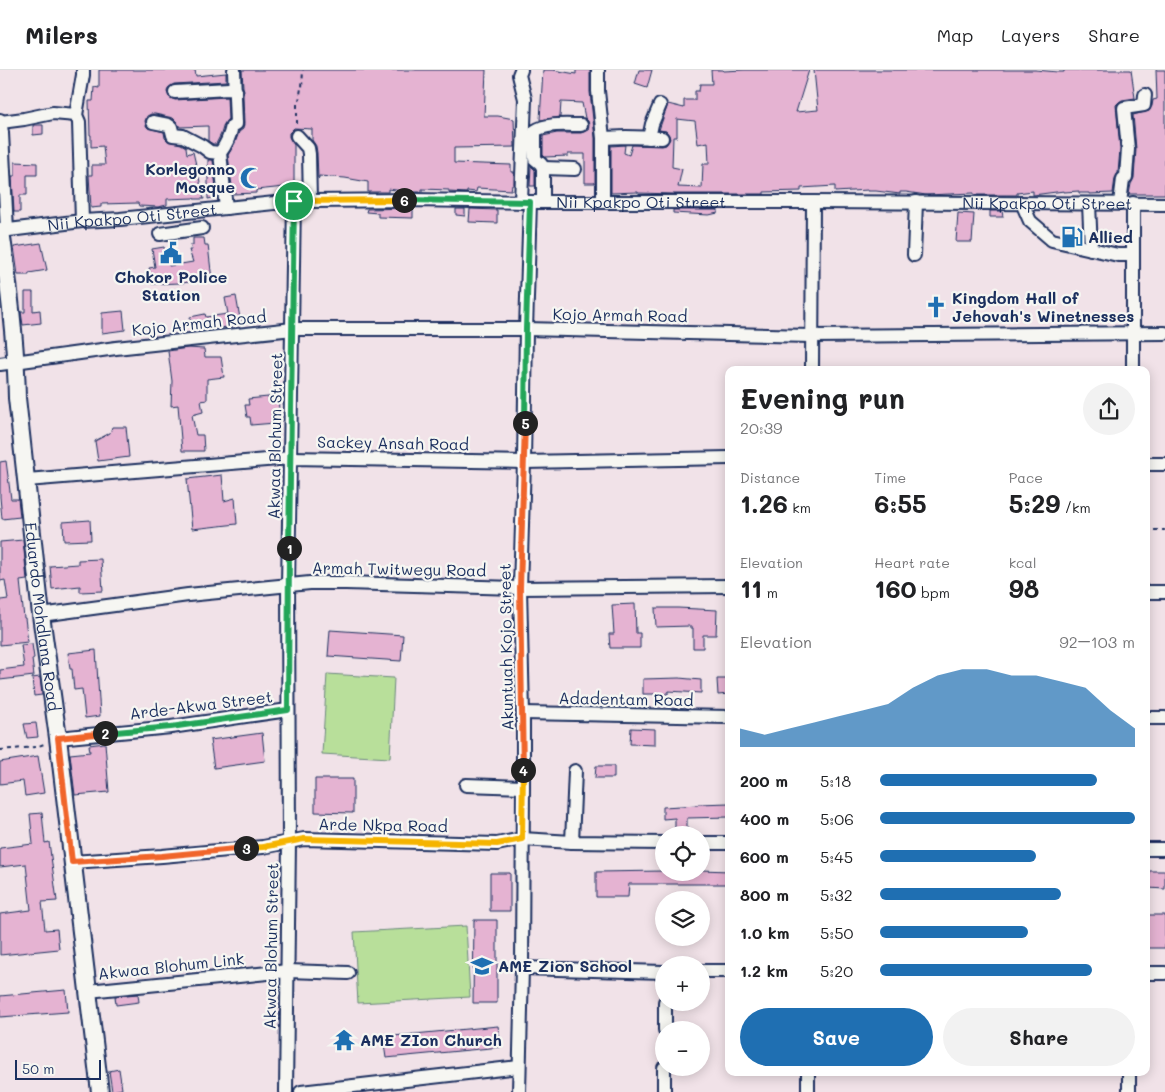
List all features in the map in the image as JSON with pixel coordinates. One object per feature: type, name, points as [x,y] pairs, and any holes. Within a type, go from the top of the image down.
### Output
[{"type":"main road","name":"Eduardo Mohdlana Road","points":[[3,230],[7,270],[8,363],[17,398],[41,615],[58,738],[100,1092]]},
{"type":"street","points":[[82,222],[79,122],[76,115],[83,70]]},
{"type":"street","points":[[226,208],[220,153],[230,135],[232,126],[236,124],[234,70]]},
{"type":"street","points":[[521,70],[519,74],[525,99],[531,202]]},
{"type":"street","points":[[598,70],[598,91],[603,138],[603,202]]},
{"type":"street","points":[[175,92],[229,89],[236,91]]},
{"type":"street","points":[[1120,203],[1123,179],[1126,177],[1128,149],[1124,108],[1144,105],[1145,95]]},
{"type":"street","points":[[649,138],[652,124],[660,105]]},
{"type":"street","points":[[3,230],[0,121],[24,119],[53,113],[76,115]]},
{"type":"street","points":[[153,122],[168,125],[171,127],[173,135],[184,136],[210,152],[220,153]]},
{"type":"street","points":[[543,168],[535,159],[534,131],[538,128],[552,126],[581,125]]},
{"type":"street","points":[[297,136],[308,148],[310,201]]},
{"type":"street","points":[[603,138],[662,138]]},
{"type":"street","points":[[531,202],[543,168]]},
{"type":"street","points":[[543,168],[575,169]]},
{"type":"street","name":"Nii Kpakpo Oti Street","points":[[3,230],[294,201],[1165,204]]},
{"type":"street","name":"Akwaa Blohum Street","points":[[286,1092],[289,842],[288,586],[294,201]]},
{"type":"street","name":"Akuntuah Kojo Street","points":[[518,1092],[522,968],[523,787],[520,588],[531,202]]},
{"type":"street","points":[[812,366],[813,202]]},
{"type":"street","points":[[914,255],[916,202]]},
{"type":"street","points":[[1022,203],[1030,221],[1052,240],[1118,255],[1133,255]]},
{"type":"street","points":[[1133,203],[1133,366]]},
{"type":"street","points":[[1089,204],[1091,249]]},
{"type":"street","points":[[170,213],[173,232]]},
{"type":"street","points":[[160,234],[202,228]]},
{"type":"street","name":"Kojo Armah Road","points":[[8,363],[116,348],[293,329],[526,329],[811,336],[1165,333]]},
{"type":"street","name":"Sackey Ansah Road","points":[[27,480],[291,458],[524,462],[725,458]]},
{"type":"street","points":[[1150,464],[1165,464]]},
{"type":"street","name":"Armah Twitwegu Road","points":[[41,615],[188,595],[310,583],[520,588],[725,586]]},
{"type":"street","points":[[1150,592],[1165,592]]},
{"type":"street","name":"Arde-Akwa Street","points":[[58,738],[171,727],[288,710]]},
{"type":"street","name":"Adadentam Road","points":[[523,713],[725,717]]},
{"type":"street","points":[[1150,718],[1165,718]]},
{"type":"street","points":[[572,842],[575,771]]},
{"type":"street","points":[[466,785],[523,787]]},
{"type":"street","name":"Arde Nkpa Road","points":[[72,862],[263,847],[304,839],[497,844],[522,839],[572,842],[655,843]]},
{"type":"street","points":[[710,843],[725,843]]},
{"type":"street","points":[[1150,849],[1165,849]]},
{"type":"street","points":[[522,968],[655,972]]},
{"type":"street","name":"Akwaa Blohum Link","points":[[88,991],[288,971],[348,973]]},
{"type":"street","points":[[710,971],[725,971]]},
{"type":"street","points":[[1150,973],[1165,973]]},
{"type":"street","points":[[302,1092],[519,1067]]},
{"type":"street","points":[[664,1076],[664,1092]]},
{"type":"street","points":[[808,1076],[808,1092]]},
{"type":"street","points":[[1128,1092],[1129,1076]]},
{"type":"path","points":[[297,136],[298,102],[302,88],[303,70]]},
{"type":"path","points":[[1150,530],[1165,530]]},
{"type":"path","points":[[0,750],[36,747],[58,738]]},
{"type":"green space","points":[[327,674],[394,678],[390,758],[322,754]]},
{"type":"green space","points":[[466,926],[470,997],[358,1003],[354,932]]},
{"type":"building","points":[[99,70],[195,70],[196,76],[226,73],[226,81],[174,84],[168,88],[167,92],[169,97],[175,100],[227,97],[228,119],[216,144],[208,141],[208,126],[180,127],[173,118],[155,114],[147,116],[145,121],[148,128],[164,132],[165,138],[168,141],[186,147],[187,154],[193,152],[204,199],[167,199],[167,205],[158,207],[139,206],[138,203],[101,204],[101,207],[91,208],[89,175],[92,175],[92,165],[105,165],[103,146],[91,147],[90,135],[89,101],[93,101],[94,87],[99,88]]},
{"type":"building","points":[[242,70],[486,70],[484,116],[514,119],[515,147],[454,148],[454,163],[511,165],[511,172],[514,172],[514,185],[512,185],[511,190],[477,188],[476,192],[467,191],[467,193],[422,189],[422,192],[388,189],[388,192],[368,192],[368,182],[319,176],[319,179],[317,153],[316,146],[312,140],[312,129],[294,128],[289,133],[289,137],[294,145],[294,186],[256,190],[256,193],[233,194],[228,155],[244,124]]},
{"type":"building","points":[[543,70],[576,74],[576,70],[590,70],[590,92],[595,138],[595,183],[585,183],[585,154],[545,157],[543,155],[543,136],[557,133],[581,133],[588,130],[589,125],[585,118],[582,103],[561,102],[560,117],[540,120]]},
{"type":"building","points":[[639,70],[652,70],[647,88],[635,84]]},
{"type":"building","points":[[711,70],[809,70],[796,112],[818,110],[814,70],[1035,70],[1064,72],[1064,70],[1131,70],[1135,98],[1122,100],[1116,105],[1120,149],[1118,173],[1115,178],[1113,193],[1089,194],[1079,193],[1079,191],[1064,191],[1033,195],[1033,191],[1017,193],[1017,195],[974,195],[974,193],[926,195],[868,190],[835,192],[835,186],[801,188],[801,191],[764,192],[764,194],[611,193],[611,146],[625,145],[624,153],[629,155],[632,145],[666,145],[670,139],[669,135],[666,131],[659,130],[668,104],[684,108],[684,100],[695,100],[695,91],[699,91],[700,84],[712,84]],"holes":[[[677,119],[695,121],[698,144],[708,142],[709,164],[703,164],[702,188],[678,187],[682,169],[672,167],[673,137],[677,137]]]},
{"type":"building","points":[[1156,70],[1165,70],[1165,194],[1129,194],[1134,178],[1136,149],[1133,115],[1149,111],[1153,100],[1157,99]]},
{"type":"building","points":[[33,125],[43,125],[43,134],[33,135]]},
{"type":"building","points":[[208,160],[213,160],[217,197],[208,199]]},
{"type":"building","points":[[15,162],[37,163],[37,175],[27,175],[27,195],[20,195],[20,212],[14,212],[12,176],[15,176]]},
{"type":"building","points":[[531,166],[535,170],[535,186],[530,186]]},
{"type":"building","points":[[413,208],[413,218],[378,217],[378,213],[366,212],[367,209]]},
{"type":"building","points":[[456,209],[465,209],[465,216],[456,215]]},
{"type":"building","points":[[470,209],[497,210],[497,223],[469,222]]},
{"type":"building","points":[[673,210],[718,210],[718,213],[709,215],[673,213]]},
{"type":"building","points":[[990,211],[1002,211],[1003,217],[990,217]]},
{"type":"building","points":[[958,213],[974,214],[972,242],[956,242]]},
{"type":"building","points":[[193,238],[204,238],[205,245],[208,245],[212,280],[152,284],[149,268],[155,267],[152,249],[164,247],[165,251],[169,252],[169,266],[193,262],[189,250],[192,250],[190,245],[193,245]]},
{"type":"building","points":[[41,243],[47,270],[29,273],[29,275],[18,275],[14,247]]},
{"type":"building","points":[[25,292],[33,292],[33,311],[40,310],[41,323],[23,325],[21,312],[25,312]]},
{"type":"building","points":[[236,296],[241,324],[192,331],[190,317],[205,314],[206,317],[228,314],[225,298]]},
{"type":"building","points":[[123,311],[125,330],[102,333],[102,313]]},
{"type":"building","points":[[188,348],[204,349],[205,357],[221,357],[224,377],[207,379],[207,400],[201,401],[203,412],[192,415],[196,435],[203,435],[204,451],[182,451],[178,405],[171,406],[172,381],[168,351]]},
{"type":"building","points":[[278,396],[279,410],[273,410],[275,423],[251,425],[250,417],[247,417],[245,405],[249,405],[248,399]]},
{"type":"building","points":[[112,427],[126,427],[129,457],[98,461],[95,441],[110,433]]},
{"type":"building","points":[[6,461],[11,499],[18,499],[20,517],[2,519],[0,462]]},
{"type":"building","points":[[222,475],[224,501],[235,498],[237,524],[192,529],[187,479]]},
{"type":"building","points":[[90,520],[91,540],[64,541],[63,522]]},
{"type":"building","points":[[23,540],[27,580],[20,581],[28,642],[0,645],[0,602],[1,600],[8,599],[5,580],[0,581],[0,542]]},
{"type":"building","points":[[101,559],[103,591],[80,592],[80,586],[52,589],[50,566],[78,564],[78,560]]},
{"type":"building","points":[[635,604],[636,633],[640,633],[640,648],[610,648],[609,634],[614,634],[612,605]]},
{"type":"building","points":[[655,608],[717,610],[716,635],[703,635],[703,648],[693,648],[693,628],[690,628],[690,626],[656,627]]},
{"type":"building","points":[[330,630],[403,635],[401,661],[328,656]]},
{"type":"building","points":[[32,644],[34,676],[0,680],[0,670],[24,667],[21,645]]},
{"type":"building","points":[[96,650],[100,716],[85,718],[82,689],[74,690],[68,653]]},
{"type":"building","points":[[40,677],[42,695],[34,696],[32,678]]},
{"type":"building","points":[[679,678],[701,680],[701,693],[668,691],[668,694],[643,694],[643,679]]},
{"type":"building","points":[[717,679],[725,679],[725,694],[718,695]]},
{"type":"building","points":[[36,723],[38,737],[27,738],[24,724]]},
{"type":"building","points":[[631,728],[655,729],[655,745],[630,744]]},
{"type":"building","points":[[262,733],[265,761],[214,768],[210,740]]},
{"type":"building","points":[[105,743],[109,792],[75,795],[70,754],[90,752],[89,745]]},
{"type":"building","points":[[38,756],[44,793],[25,796],[23,781],[0,784],[0,762]]},
{"type":"building","points":[[596,766],[614,766],[614,778],[595,778]]},
{"type":"building","points":[[315,779],[353,779],[353,813],[315,812]]},
{"type":"building","points":[[725,803],[725,817],[687,818],[687,826],[675,826],[675,818],[663,819],[663,807]]},
{"type":"building","points":[[42,813],[45,843],[49,842],[57,901],[42,902],[45,930],[57,929],[59,949],[0,955],[0,914],[31,910],[26,864],[0,867],[0,848],[33,844],[30,814]]},
{"type":"building","points":[[710,870],[725,871],[725,884],[629,884],[628,897],[596,897],[596,872],[655,871],[655,881],[710,881]]},
{"type":"building","points":[[1150,871],[1165,871],[1165,889],[1150,888]]},
{"type":"building","points":[[490,873],[510,873],[510,911],[490,911]]},
{"type":"building","points":[[1150,915],[1165,915],[1165,948],[1150,948]]},
{"type":"building","points":[[474,920],[497,920],[497,1003],[473,1003]]},
{"type":"building","points":[[66,990],[68,1012],[0,1017],[0,996]]},
{"type":"building","points":[[138,994],[139,1002],[116,1005],[115,996]]},
{"type":"building","points":[[498,1026],[501,1047],[386,1058],[383,1037]]},
{"type":"building","points":[[119,1069],[122,1089],[112,1091],[109,1071]]},
{"type":"place","name":"Korlegonno Mosque","points":[[251,178]]},
{"type":"place","name":"Allied","points":[[1072,237]]},
{"type":"place","name":"Chokor Police Station","points":[[171,253]]},
{"type":"place","name":"Kingdom Hall of Jehovah's Winetnesses","points":[[936,307]]},
{"type":"place","name":"AME Zion School","points":[[482,966]]},
{"type":"place","name":"AME ZIon Church","points":[[344,1040]]},
{"type":"route","points":[[414,200],[530,202],[520,588],[523,713],[522,839],[497,844],[304,839],[263,847],[72,862],[58,738],[171,727],[288,710],[294,201],[414,200]]}]
